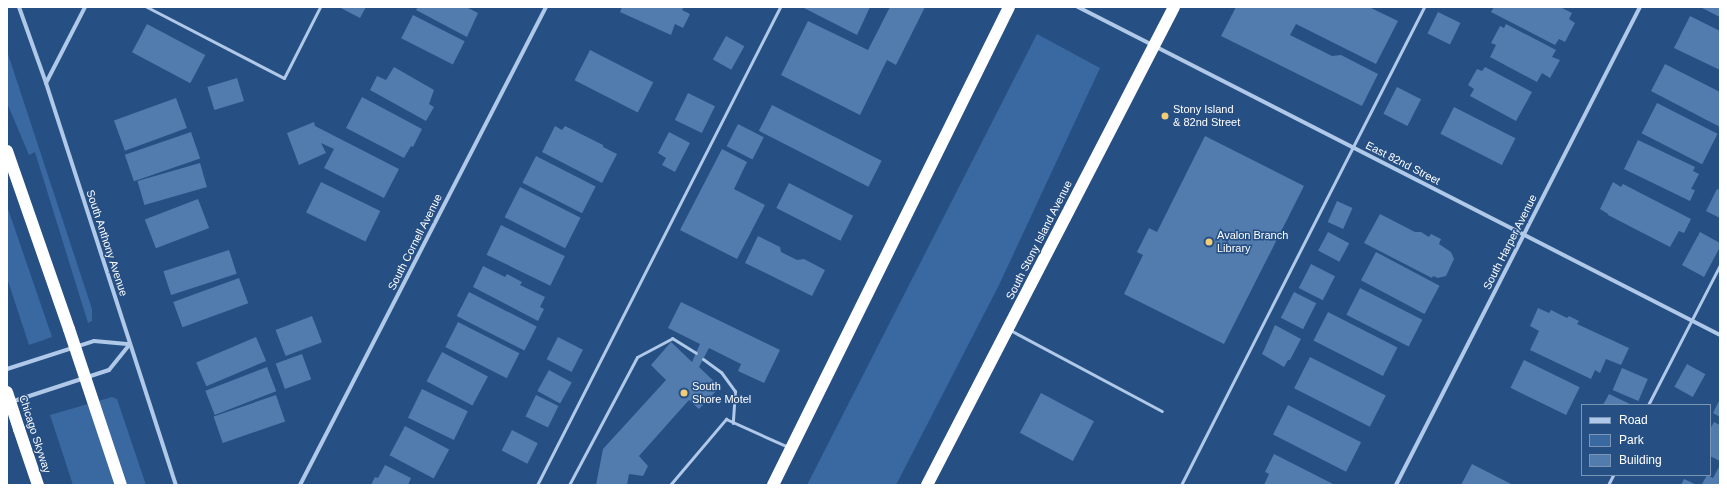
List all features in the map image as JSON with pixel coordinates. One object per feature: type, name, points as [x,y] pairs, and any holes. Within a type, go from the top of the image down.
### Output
[{"type":"highway","points":[[774,485],[1009,7]]},
{"type":"highway","name":"South Stony Island Avenue","points":[[927,485],[1174,7]]},
{"type":"highway","points":[[7,152],[69,329],[121,485]]},
{"type":"highway","name":"Chicago Skyway","points":[[7,392],[38,485]]},
{"type":"street","name":"South Anthony Avenue","points":[[18,7],[46,84],[176,485]]},
{"type":"street","points":[[46,84],[85,7]]},
{"type":"street","name":"South Cornell Avenue","points":[[300,485],[546,7]]},
{"type":"street","name":"East 82nd Street","points":[[1078,7],[1720,335]]},
{"type":"street","name":"South Harper Avenue","points":[[1396,485],[1640,7]]},
{"type":"street","points":[[7,369],[94,341],[130,344]]},
{"type":"street","points":[[7,403],[109,370],[130,344]]},
{"type":"lane","points":[[147,7],[284,78],[320,7]]},
{"type":"lane","points":[[537,485],[780,7]]},
{"type":"lane","points":[[1181,485],[1424,7]]},
{"type":"lane","points":[[1649,404],[1720,264]]},
{"type":"lane","points":[[1008,329],[1162,411]]},
{"type":"lane","points":[[569,485],[637,357],[672,338],[696,353]]},
{"type":"lane","points":[[703,359],[721,372],[735,391],[733,422]]},
{"type":"lane","points":[[670,485],[726,419],[791,449]]},
{"type":"lane","points":[[1608,485],[1612,476]]},
{"type":"green space","points":[[1037,34],[1100,68],[999,285],[896,485],[807,485]]},
{"type":"green space","points":[[7,51],[92,309],[92,321],[88,323],[35,152],[29,155],[7,103]]},
{"type":"green space","points":[[7,206],[52,337],[29,345],[7,278]]},
{"type":"green space","points":[[112,397],[117,399],[146,485],[73,485],[50,415]]},
{"type":"building","points":[[339,7],[366,7],[360,18]]},
{"type":"building","points":[[418,7],[466,7],[478,13],[467,37],[416,10]]},
{"type":"building","points":[[622,7],[684,7],[682,10],[690,14],[683,28],[675,24],[671,35],[620,12]]},
{"type":"building","points":[[802,7],[870,7],[857,35]]},
{"type":"building","points":[[890,7],[925,7],[896,65],[887,60],[860,115],[781,75],[808,21],[868,50]]},
{"type":"building","points":[[1236,7],[1369,7],[1398,21],[1376,64],[1296,24],[1290,35],[1332,56],[1341,55],[1378,74],[1362,106],[1221,36]]},
{"type":"building","points":[[1494,7],[1560,7],[1572,13],[1569,19],[1575,23],[1565,42],[1559,39],[1555,45],[1491,12]]},
{"type":"building","points":[[1700,7],[1720,7],[1720,17]]},
{"type":"building","points":[[1438,12],[1460,23],[1450,45],[1427,34]]},
{"type":"building","points":[[413,15],[465,41],[453,64],[401,38]]},
{"type":"building","points":[[1690,16],[1720,31],[1720,70],[1674,48]]},
{"type":"building","points":[[147,24],[205,55],[190,83],[132,52]]},
{"type":"building","points":[[1506,24],[1556,50],[1552,57],[1560,60],[1550,78],[1542,73],[1537,82],[1490,57],[1496,45],[1491,43],[1500,26],[1504,28]]},
{"type":"building","points":[[726,36],[744,46],[731,70],[713,60]]},
{"type":"building","points":[[590,50],[653,82],[638,113],[575,80]]},
{"type":"building","points":[[1665,64],[1720,92],[1720,127],[1651,91]]},
{"type":"building","points":[[394,67],[434,90],[429,104],[434,107],[426,121],[370,90],[377,76],[386,80]]},
{"type":"building","points":[[1485,67],[1532,92],[1516,121],[1470,96],[1474,89],[1468,85],[1477,69],[1482,71]]},
{"type":"building","points":[[237,78],[244,101],[214,110],[207,87]]},
{"type":"building","points":[[1397,87],[1421,99],[1407,126],[1383,114]]},
{"type":"building","points":[[688,93],[715,106],[702,133],[675,120]]},
{"type":"building","points":[[362,97],[422,129],[413,147],[411,146],[404,158],[346,128]]},
{"type":"building","points":[[176,98],[187,128],[125,151],[114,121]]},
{"type":"building","points":[[1657,103],[1718,134],[1702,164],[1642,133]]},
{"type":"building","points":[[772,105],[882,161],[868,187],[759,131]]},
{"type":"building","points":[[1454,107],[1515,138],[1502,165],[1440,134]]},
{"type":"building","points":[[314,122],[315,126],[399,169],[384,198],[324,168],[334,149],[321,143],[326,153],[299,165],[287,133]]},
{"type":"building","points":[[738,124],[764,137],[752,159],[727,146]]},
{"type":"building","points":[[555,126],[562,130],[565,126],[603,145],[603,147],[617,154],[602,183],[542,152]]},
{"type":"building","points":[[191,132],[200,158],[134,181],[125,155]]},
{"type":"building","points":[[669,132],[690,143],[675,172],[662,165],[666,158],[658,153]]},
{"type":"building","name":"Avalon Branch Library","points":[[1205,136],[1304,186],[1224,344],[1124,294],[1143,255],[1137,252],[1149,228],[1157,232]]},
{"type":"building","points":[[1638,140],[1695,167],[1693,171],[1699,174],[1691,189],[1695,190],[1690,201],[1624,169]]},
{"type":"building","points":[[722,149],[747,162],[734,189],[765,205],[737,259],[680,230]]},
{"type":"building","points":[[536,156],[596,186],[582,213],[522,183]]},
{"type":"building","points":[[200,163],[207,187],[144,205],[138,181]]},
{"type":"building","points":[[321,182],[380,211],[365,241],[306,213]]},
{"type":"building","points":[[1613,182],[1621,187],[1623,184],[1691,219],[1684,233],[1679,231],[1670,247],[1608,215],[1600,209]]},
{"type":"building","points":[[789,183],[853,216],[840,241],[776,208]]},
{"type":"building","points":[[520,187],[581,218],[565,248],[505,217]]},
{"type":"building","points":[[1717,189],[1720,190],[1720,218],[1706,211]]},
{"type":"building","points":[[198,199],[209,228],[156,248],[145,219]]},
{"type":"building","points":[[1337,201],[1353,208],[1343,229],[1328,222]]},
{"type":"building","points":[[1380,214],[1415,232],[1421,232],[1429,237],[1431,234],[1441,239],[1439,244],[1451,252],[1454,259],[1446,276],[1438,278],[1433,276],[1432,278],[1364,243]]},
{"type":"building","points":[[501,225],[565,256],[550,286],[487,255]]},
{"type":"building","points":[[1328,232],[1349,243],[1339,262],[1318,251]]},
{"type":"building","points":[[1700,232],[1720,243],[1720,247],[1704,277],[1682,265]]},
{"type":"building","points":[[758,236],[780,247],[781,252],[797,260],[804,259],[825,270],[812,296],[745,263]]},
{"type":"building","points":[[229,250],[237,274],[171,295],[163,271]]},
{"type":"building","points":[[1376,252],[1440,286],[1425,314],[1361,280]]},
{"type":"building","points":[[1311,264],[1335,276],[1323,300],[1299,288]]},
{"type":"building","points":[[483,266],[505,277],[507,274],[522,282],[520,285],[545,297],[540,307],[544,309],[538,321],[473,287]]},
{"type":"building","points":[[239,278],[248,303],[182,327],[173,302]]},
{"type":"building","points":[[1360,288],[1422,320],[1409,347],[1346,315]]},
{"type":"building","points":[[469,292],[537,327],[524,351],[457,316]]},
{"type":"building","points":[[1294,292],[1316,303],[1303,329],[1281,318]]},
{"type":"building","name":"South Shore Motel","points":[[681,302],[780,350],[764,383],[738,371],[741,364],[709,348],[699,367],[720,387],[699,409],[689,400],[639,456],[648,466],[643,476],[629,474],[627,485],[596,485],[603,449],[666,380],[651,365],[671,342],[692,362],[700,344],[668,328]]},
{"type":"building","points":[[1538,308],[1549,313],[1551,310],[1567,318],[1569,316],[1579,321],[1577,324],[1629,348],[1621,365],[1606,359],[1600,373],[1595,370],[1591,379],[1530,350],[1539,331],[1530,326]]},
{"type":"building","points":[[1328,312],[1397,347],[1383,376],[1313,341]]},
{"type":"building","points":[[312,316],[322,342],[286,356],[276,330]]},
{"type":"building","points":[[458,322],[519,353],[507,378],[445,347]]},
{"type":"building","points":[[1275,325],[1301,339],[1290,360],[1288,360],[1284,367],[1262,354]]},
{"type":"building","points":[[256,337],[266,361],[206,386],[196,362]]},
{"type":"building","points":[[558,337],[583,350],[572,372],[547,359]]},
{"type":"building","points":[[442,352],[488,376],[472,406],[427,381]]},
{"type":"building","points":[[302,354],[311,379],[285,389],[276,364]]},
{"type":"building","points":[[1310,357],[1386,396],[1370,427],[1294,388]]},
{"type":"building","points":[[1524,360],[1580,387],[1566,415],[1510,388]]},
{"type":"building","points":[[1687,364],[1705,374],[1693,397],[1674,387]]},
{"type":"building","points":[[267,367],[276,391],[215,415],[205,391]]},
{"type":"building","points":[[1622,368],[1648,379],[1638,401],[1613,390]]},
{"type":"building","points":[[549,370],[572,383],[560,404],[537,391]]},
{"type":"building","points":[[422,389],[468,411],[454,440],[408,418]]},
{"type":"building","points":[[1041,393],[1094,421],[1073,461],[1020,433]]},
{"type":"building","points":[[1609,394],[1630,404],[1604,404]]},
{"type":"building","points":[[276,395],[285,421],[223,443],[214,416]]},
{"type":"building","points":[[536,395],[558,406],[548,428],[525,417]]},
{"type":"building","points":[[1720,399],[1720,417],[1713,413]]},
{"type":"building","points":[[1288,405],[1361,442],[1346,472],[1273,434]]},
{"type":"building","points":[[1714,422],[1720,425],[1720,461],[1711,456],[1711,427]]},
{"type":"building","points":[[405,426],[449,449],[434,479],[390,455]]},
{"type":"building","points":[[512,430],[538,443],[527,464],[502,450]]},
{"type":"building","points":[[1274,454],[1335,485],[1264,485],[1269,474],[1265,472]]},
{"type":"building","points":[[1472,464],[1513,485],[1461,485]]},
{"type":"building","points":[[385,465],[411,478],[408,485],[371,485],[375,477],[378,478]]},
{"type":"building","points":[[1720,465],[1720,485],[1702,484],[1706,476],[1713,478]]},
{"type":"building","points":[[1684,479],[1697,485],[1681,485]]},
{"type":"place","name":"Stony Island & 82nd Street","points":[[1165,116]]},
{"type":"place","name":"Avalon Branch Library","points":[[1209,242]]},
{"type":"place","name":"South Shore Motel","points":[[684,393]]}]
